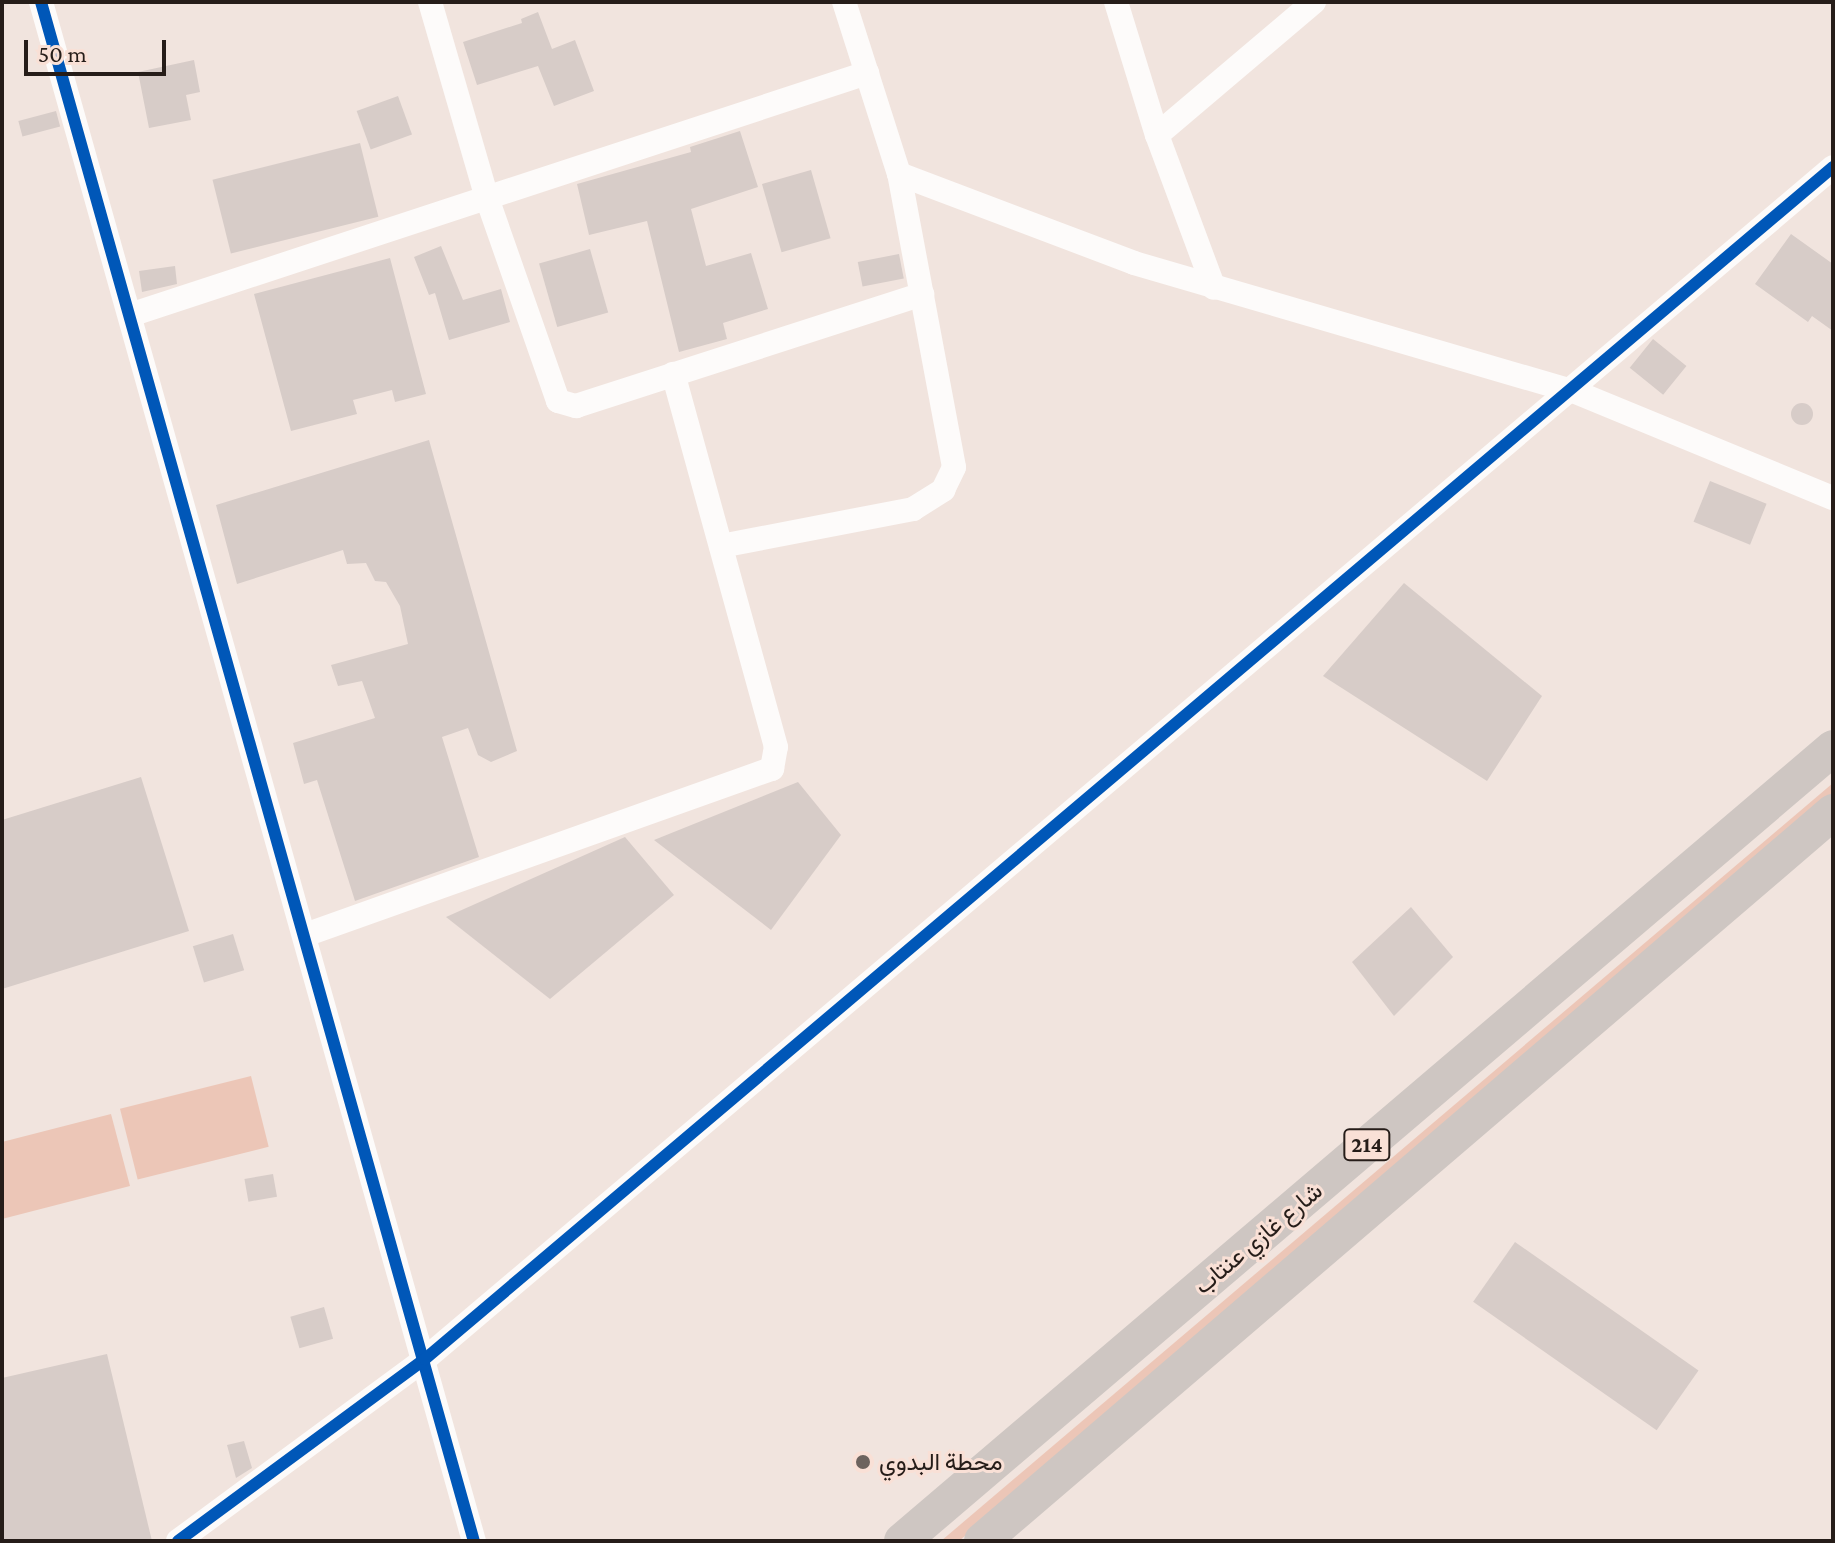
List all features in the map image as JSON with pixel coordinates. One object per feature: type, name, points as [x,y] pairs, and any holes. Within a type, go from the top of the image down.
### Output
[{"type":"highway","name":"شارع غازي عنتاب","points":[[902,1541],[1833,748]]},
{"type":"highway","name":"214","points":[[982,1541],[1833,812]]},
{"type":"street","points":[[41,2],[474,1541]]},
{"type":"street","points":[[430,2],[487,198],[558,401],[576,406],[922,294]]},
{"type":"street","points":[[721,546],[913,509],[943,490],[954,467],[899,174],[844,2]]},
{"type":"street","points":[[1116,2],[1157,135],[1214,288]]},
{"type":"street","points":[[1157,135],[1314,2]]},
{"type":"street","points":[[130,315],[867,73]]},
{"type":"street","points":[[178,1541],[425,1359],[1573,391],[1833,167]]},
{"type":"street","points":[[899,174],[1134,263],[1573,391],[1833,498]]},
{"type":"street","points":[[305,935],[772,769],[776,747],[673,374]]},
{"type":"shaded area","points":[[1833,783],[1833,795],[959,1541],[941,1541]]},
{"type":"shaded area","points":[[251,1076],[269,1147],[138,1179],[120,1109]]},
{"type":"shaded area","points":[[111,1114],[130,1186],[2,1219],[2,1142]]},
{"type":"building","points":[[538,12],[552,49],[575,40],[594,91],[554,106],[538,66],[477,85],[463,42],[522,23],[521,19]]},
{"type":"building","points":[[194,60],[200,92],[186,95],[191,120],[149,128],[138,72]]},
{"type":"building","points":[[398,96],[412,135],[371,150],[357,111]]},
{"type":"building","points":[[56,111],[60,126],[22,137],[18,121]]},
{"type":"building","points":[[740,131],[758,187],[691,209],[706,266],[751,253],[768,309],[723,323],[727,339],[679,352],[647,221],[589,235],[577,184],[691,152],[690,147]]},
{"type":"building","points":[[360,143],[378,217],[231,254],[213,180]]},
{"type":"building","points":[[811,170],[831,238],[782,252],[762,184]]},
{"type":"building","points":[[1791,234],[1833,264],[1833,331],[1812,316],[1808,322],[1755,284]]},
{"type":"building","points":[[441,246],[463,300],[501,289],[510,322],[449,340],[435,293],[429,295],[414,257]]},
{"type":"building","points":[[590,249],[608,312],[557,327],[539,264]]},
{"type":"building","points":[[899,254],[904,279],[863,287],[858,262]]},
{"type":"building","points":[[390,258],[426,394],[395,402],[392,390],[353,400],[357,414],[291,431],[254,294]]},
{"type":"building","points":[[175,266],[177,284],[142,292],[139,271]]},
{"type":"building","points":[[1653,339],[1686,366],[1663,395],[1630,368]]},
{"type":"building","points":[[1802,403],[1810,406],[1813,414],[1810,422],[1802,425],[1794,422],[1791,414],[1794,406]]},
{"type":"building","points":[[429,440],[517,751],[491,762],[478,755],[468,728],[442,737],[479,857],[355,901],[317,780],[304,784],[293,743],[375,718],[362,681],[338,686],[331,665],[408,644],[400,606],[386,582],[375,581],[366,563],[347,564],[343,550],[237,584],[216,505]]},
{"type":"building","points":[[1710,481],[1767,504],[1750,545],[1694,522]]},
{"type":"building","points":[[1404,583],[1542,696],[1487,781],[1323,676]]},
{"type":"building","points":[[141,777],[189,931],[2,989],[2,820]]},
{"type":"building","points":[[798,782],[841,835],[771,930],[654,840]]},
{"type":"building","points":[[625,837],[674,895],[550,999],[446,917]]},
{"type":"building","points":[[1411,907],[1453,957],[1394,1016],[1352,962]]},
{"type":"building","points":[[233,934],[244,970],[204,983],[193,946]]},
{"type":"building","points":[[273,1174],[277,1197],[248,1202],[244,1179]]},
{"type":"building","points":[[1515,1242],[1698,1370],[1657,1430],[1473,1302]]},
{"type":"building","points":[[324,1307],[333,1339],[299,1348],[290,1317]]},
{"type":"building","points":[[107,1354],[152,1541],[2,1541],[2,1378]]},
{"type":"building","points":[[244,1441],[252,1468],[236,1478],[227,1445]]},
{"type":"cycle path","points":[[41,2],[474,1541]]},
{"type":"cycle path","points":[[178,1541],[425,1359],[1833,167]]},
{"type":"place","name":"محطة البدوي","points":[[863,1462]]}]
